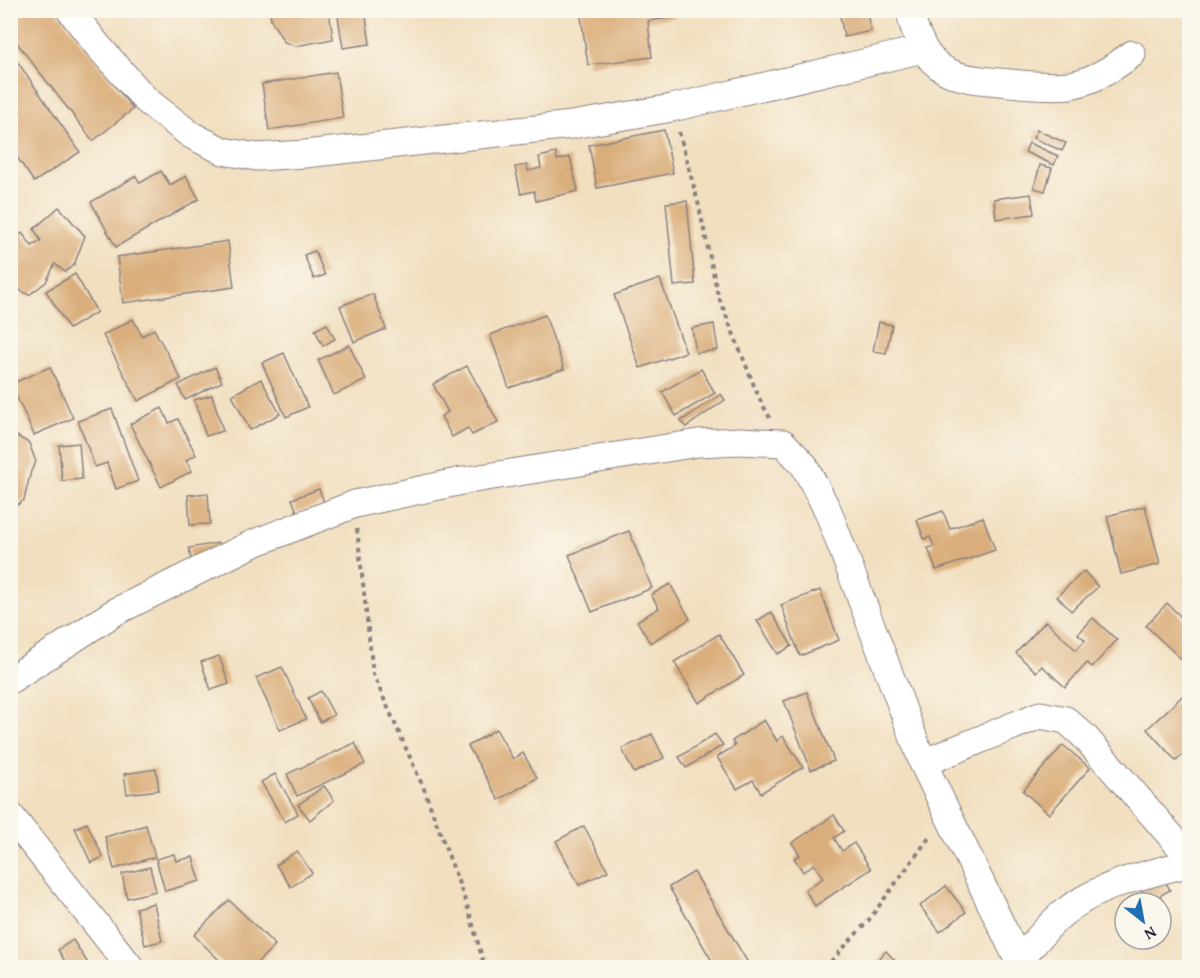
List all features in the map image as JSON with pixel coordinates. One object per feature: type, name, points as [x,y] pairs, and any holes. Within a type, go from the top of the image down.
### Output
[{"type":"street","points":[[70,10],[98,46],[146,100],[191,135],[223,150],[257,157],[305,154],[572,125],[672,108],[923,49]]},
{"type":"street","points":[[911,10],[911,20],[923,49],[937,66],[961,78],[1030,85],[1071,85],[1104,74],[1132,54]]},
{"type":"street","points":[[10,680],[115,612],[252,544],[355,504],[462,481],[699,443],[739,441],[783,443],[804,465],[828,511],[923,762],[1020,964],[1061,915],[1086,897],[1109,886],[1190,860],[1084,736],[1066,720],[1040,715],[923,762]]},
{"type":"street","points":[[10,815],[131,968]]},
{"type":"path","points":[[672,108],[698,202],[718,295],[759,398],[783,443]]},
{"type":"path","points":[[355,504],[373,674],[424,789],[469,911],[485,968]]},
{"type":"path","points":[[825,968],[868,921],[947,812]]},
{"type":"building","points":[[10,10],[56,10],[133,109],[93,141],[10,34]]},
{"type":"building","points":[[270,10],[329,10],[333,39],[296,46],[284,42],[271,20]]},
{"type":"building","points":[[337,10],[365,10],[370,44],[343,48]]},
{"type":"building","points":[[580,10],[677,10],[678,17],[648,21],[652,57],[588,65]]},
{"type":"building","points":[[839,10],[866,10],[871,31],[844,37]]},
{"type":"building","points":[[10,51],[80,152],[34,182],[10,147]]},
{"type":"building","points":[[336,72],[343,118],[269,130],[262,84]]},
{"type":"building","points":[[664,130],[673,173],[597,188],[589,145]]},
{"type":"building","points":[[1037,130],[1066,143],[1062,151],[1033,138]]},
{"type":"building","points":[[1029,143],[1058,156],[1054,165],[1025,152]]},
{"type":"building","points":[[556,153],[557,160],[570,157],[578,191],[536,201],[534,191],[521,194],[515,167],[527,165],[528,171],[541,168],[539,157]]},
{"type":"building","points":[[1040,165],[1052,168],[1045,191],[1034,188]]},
{"type":"building","points":[[161,171],[170,185],[186,176],[199,199],[116,247],[91,202],[136,176],[140,183]]},
{"type":"building","points":[[1031,194],[1034,214],[996,219],[994,199]]},
{"type":"building","points":[[687,201],[695,284],[674,286],[666,203]]},
{"type":"building","points":[[59,207],[85,236],[74,265],[65,272],[55,264],[46,282],[29,295],[14,287],[10,269],[10,243],[22,233],[32,246],[41,241],[34,229]]},
{"type":"building","points":[[228,241],[234,287],[123,303],[117,257]]},
{"type":"building","points":[[315,251],[325,275],[314,279],[304,255]]},
{"type":"building","points":[[75,274],[97,312],[69,329],[46,291]]},
{"type":"building","points":[[660,279],[686,352],[640,368],[614,295]]},
{"type":"building","points":[[373,294],[386,329],[354,342],[340,306]]},
{"type":"building","points":[[545,315],[564,369],[509,388],[490,335]]},
{"type":"building","points":[[133,319],[142,336],[154,329],[181,379],[138,401],[103,335]]},
{"type":"building","points":[[879,322],[892,325],[886,353],[873,351]]},
{"type":"building","points":[[327,324],[335,339],[323,346],[315,330]]},
{"type":"building","points":[[714,324],[718,350],[696,353],[692,328]]},
{"type":"building","points":[[349,345],[366,380],[334,395],[318,360]]},
{"type":"building","points":[[284,353],[308,407],[286,417],[262,363]]},
{"type":"building","points":[[467,366],[498,422],[472,435],[468,428],[452,437],[441,416],[448,412],[433,384]]},
{"type":"building","points":[[50,367],[73,418],[34,435],[11,384]]},
{"type":"building","points":[[215,367],[222,382],[185,400],[178,385]]},
{"type":"building","points":[[701,369],[715,393],[676,416],[662,392]]},
{"type":"building","points":[[261,379],[280,414],[250,430],[232,395]]},
{"type":"building","points":[[721,394],[725,400],[686,427],[681,421]]},
{"type":"building","points":[[212,395],[223,431],[206,436],[194,400]]},
{"type":"building","points":[[162,408],[169,423],[178,419],[196,455],[186,460],[192,471],[161,487],[130,424]]},
{"type":"building","points":[[112,409],[138,481],[116,489],[107,463],[95,467],[78,421]]},
{"type":"building","points":[[10,432],[29,443],[36,462],[31,471],[24,500],[10,510]]},
{"type":"building","points":[[79,443],[82,479],[62,481],[59,445]]},
{"type":"building","points":[[319,489],[324,502],[297,512],[292,499]]},
{"type":"building","points":[[208,493],[210,524],[190,525],[188,495]]},
{"type":"building","points":[[1145,506],[1160,564],[1121,574],[1107,516]]},
{"type":"building","points":[[943,511],[950,529],[983,517],[995,550],[936,570],[928,548],[934,546],[930,537],[924,539],[917,520]]},
{"type":"building","points":[[629,531],[652,588],[592,612],[569,555]]},
{"type":"building","points":[[218,543],[220,555],[191,559],[189,548]]},
{"type":"building","points":[[1084,571],[1098,587],[1071,611],[1057,596]]},
{"type":"building","points":[[1190,574],[1190,602],[1188,602],[1185,575]]},
{"type":"building","points":[[670,584],[690,619],[650,643],[637,621],[659,608],[651,595]]},
{"type":"building","points":[[820,590],[839,640],[800,656],[781,605]]},
{"type":"building","points":[[1167,603],[1190,626],[1190,648],[1180,658],[1146,626]]},
{"type":"building","points":[[771,612],[792,646],[778,654],[757,621]]},
{"type":"building","points":[[1093,618],[1117,640],[1092,667],[1087,663],[1065,687],[1042,666],[1036,672],[1016,653],[1046,621],[1076,650],[1085,640],[1078,634]]},
{"type":"building","points":[[719,634],[744,675],[699,703],[674,662]]},
{"type":"building","points":[[219,656],[229,684],[211,690],[201,662]]},
{"type":"building","points":[[282,667],[306,719],[280,730],[256,678]]},
{"type":"building","points":[[1190,689],[1190,749],[1176,761],[1147,729]]},
{"type":"building","points":[[321,691],[334,715],[320,722],[308,698]]},
{"type":"building","points":[[807,692],[834,761],[811,770],[784,701]]},
{"type":"building","points":[[764,720],[777,741],[783,736],[803,767],[761,793],[753,780],[737,789],[717,757],[735,746],[732,741]]},
{"type":"building","points":[[496,729],[513,759],[523,753],[537,778],[499,800],[468,746]]},
{"type":"building","points":[[652,734],[664,758],[634,773],[622,749]]},
{"type":"building","points":[[715,734],[723,745],[686,768],[679,757]]},
{"type":"building","points":[[355,743],[365,764],[297,796],[287,774]]},
{"type":"building","points":[[1063,745],[1090,768],[1049,814],[1023,791]]},
{"type":"building","points":[[156,769],[159,790],[127,794],[124,774]]},
{"type":"building","points":[[275,774],[298,814],[285,822],[261,782]]},
{"type":"building","points":[[324,786],[334,800],[310,820],[298,805]]},
{"type":"building","points":[[834,815],[844,831],[834,838],[842,851],[854,843],[871,869],[815,906],[805,890],[823,878],[814,864],[803,872],[794,858],[800,855],[792,843]]},
{"type":"building","points":[[87,823],[103,857],[91,863],[75,828]]},
{"type":"building","points":[[146,825],[155,857],[114,869],[105,837]]},
{"type":"building","points":[[584,826],[608,871],[579,885],[556,841]]},
{"type":"building","points":[[297,851],[312,873],[291,887],[276,865]]},
{"type":"building","points":[[174,854],[176,861],[193,857],[200,881],[165,891],[156,859]]},
{"type":"building","points":[[150,867],[156,891],[127,898],[122,874]]},
{"type":"building","points":[[1160,871],[1170,890],[1142,891],[1138,884]]},
{"type":"building","points":[[694,872],[751,968],[716,968],[669,887]]},
{"type":"building","points":[[946,886],[966,912],[940,932],[920,906]]},
{"type":"building","points":[[229,900],[275,945],[252,968],[227,968],[194,935]]},
{"type":"building","points":[[154,903],[162,941],[145,945],[136,908]]},
{"type":"building","points":[[73,940],[91,968],[69,968],[58,950]]},
{"type":"building","points":[[886,951],[902,968],[880,968],[875,962]]}]
